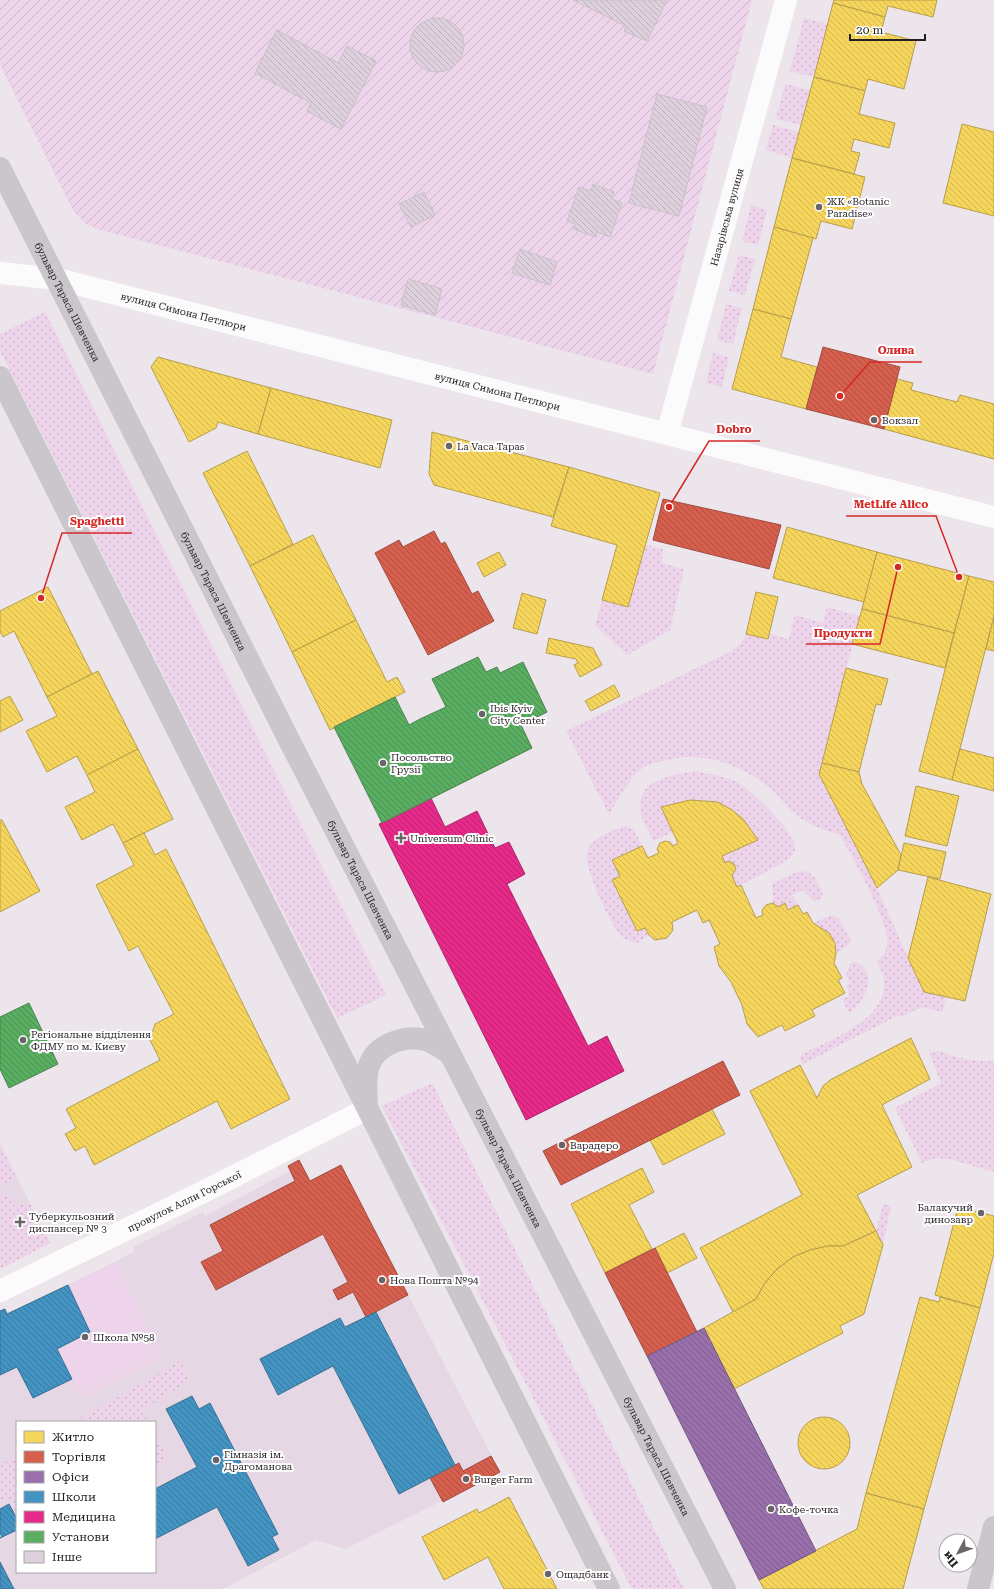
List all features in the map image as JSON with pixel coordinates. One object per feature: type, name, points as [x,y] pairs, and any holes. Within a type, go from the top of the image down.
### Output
[{"type":"main road","name":"Назарівська вулиця","points":[[667,434],[786,0]]},
{"type":"main road","name":"бульвар Тараса Шевченка","points":[[0,168],[449,1052],[725,1589]]},
{"type":"main road","name":"вулиця Симона Петлюри","points":[[0,273],[56,279],[994,517]]},
{"type":"main road","points":[[0,377],[609,1589]]},
{"type":"main road","points":[[367,1109],[367,1069],[374,1054],[382,1047],[404,1039],[422,1039],[449,1052]]},
{"type":"main road","name":"провулок Алли Горської","points":[[0,1291],[203,1192],[367,1109]]},
{"type":"main road","points":[[978,1589],[994,1527]]},
{"type":"shaded area","points":[[0,0],[752,0],[653,374],[100,230],[86,224],[74,212],[0,65]]},
{"type":"shaded area","points":[[804,18],[828,24],[814,77],[790,71]]},
{"type":"shaded area","points":[[785,84],[810,90],[801,125],[776,119]]},
{"type":"shaded area","points":[[773,125],[799,132],[792,158],[766,150]]},
{"type":"shaded area","points":[[751,205],[767,210],[758,245],[742,241]]},
{"type":"shaded area","points":[[739,255],[755,259],[745,295],[729,291]]},
{"type":"shaded area","points":[[726,304],[742,308],[733,344],[717,340]]},
{"type":"shaded area","points":[[45,312],[386,995],[337,1018],[0,351],[0,334]]},
{"type":"shaded area","points":[[713,353],[729,357],[722,387],[706,383]]},
{"type":"shaded area","points":[[646,545],[663,549],[661,563],[684,569],[670,630],[627,655],[595,625],[602,600],[628,607]]},
{"type":"shaded area","points":[[827,607],[860,616],[819,774],[877,888],[908,958],[946,997],[943,1012],[921,1007],[901,1017],[899,1015],[803,1064],[800,1059],[802,1054],[855,1027],[867,1018],[876,1007],[882,995],[884,979],[877,961],[886,951],[887,936],[870,890],[840,835],[807,822],[795,814],[769,787],[743,770],[705,758],[678,758],[646,766],[630,781],[609,814],[566,731],[732,651],[741,643],[746,634],[768,639],[769,634],[789,639],[795,615],[823,623]]},
{"type":"shaded area","points":[[696,771],[721,776],[735,781],[751,792],[780,821],[793,840],[795,851],[788,860],[737,887],[732,876],[736,869],[734,864],[729,861],[725,863],[722,856],[758,840],[739,816],[728,808],[717,803],[704,801],[691,800],[661,807],[673,832],[654,841],[644,823],[641,812],[641,801],[644,792],[649,786],[666,777]]},
{"type":"shaded area","points":[[624,826],[634,829],[642,846],[613,860],[620,876],[612,880],[637,931],[645,928],[649,935],[637,943],[625,939],[609,917],[593,881],[587,859],[587,852],[593,842],[602,836]]},
{"type":"shaded area","points":[[803,871],[813,876],[818,882],[823,893],[821,900],[814,901],[802,890],[792,895],[798,905],[788,910],[785,904],[778,907],[773,903],[772,884],[794,873]]},
{"type":"shaded area","points":[[832,915],[839,919],[851,940],[849,944],[836,954],[832,939],[826,932],[813,923]]},
{"type":"shaded area","points":[[855,962],[863,967],[867,973],[868,980],[865,995],[849,1013],[842,999],[850,996],[846,986],[850,984],[846,974],[851,963]]},
{"type":"shaded area","points":[[941,1051],[967,1059],[994,1061],[994,1172],[953,1160],[937,1158],[922,1163],[895,1108],[941,1083],[929,1052]]},
{"type":"shaded area","points":[[432,1083],[684,1589],[632,1589],[382,1106]]},
{"type":"shaded area","name":"Туберкульозний диспансер № 3","points":[[0,1144],[50,1243],[0,1269]]},
{"type":"shaded area","points":[[0,1144],[17,1178],[0,1186]]},
{"type":"shaded area","points":[[299,1160],[310,1181],[341,1165],[500,1472],[345,1549],[316,1540],[223,1589],[0,1589],[0,1311],[5,1309],[8,1314],[115,1262],[135,1251],[133,1247],[203,1212],[205,1216],[290,1171],[288,1166]]},
{"type":"shaded area","name":"Туберкульозний диспансер № 3","points":[[8,1193],[15,1208],[29,1202],[50,1243],[0,1269],[0,1232],[2,1230],[0,1196]]},
{"type":"shaded area","points":[[883,1204],[891,1206],[883,1245],[876,1231]]},
{"type":"shaded area","points":[[115,1262],[162,1357],[81,1397],[57,1349],[90,1332],[68,1285]]},
{"type":"shaded area","points":[[180,1361],[188,1375],[186,1383],[142,1410],[148,1421],[77,1421]]},
{"type":"shaded area","points":[[156,1435],[161,1443],[164,1453],[163,1462],[156,1470]]},
{"type":"shaded area","points":[[16,1456],[16,1514],[7,1498],[0,1502],[0,1465]]},
{"type":"building: Житло","points":[[834,0],[937,0],[933,17],[888,6],[885,17],[833,3]]},
{"type":"building: Житло","points":[[833,3],[885,17],[881,32],[916,41],[904,89],[868,79],[865,91],[814,77]]},
{"type":"building: Житло","points":[[814,77],[865,91],[859,114],[895,123],[889,148],[854,139],[851,151],[860,153],[854,174],[792,158]]},
{"type":"building: Житло","points":[[962,124],[994,132],[994,216],[943,203]]},
{"type":"building: Житло","name":"ЖК «Botanic Paradise»","points":[[792,158],[865,177],[852,229],[821,221],[816,239],[774,227]]},
{"type":"building: Житло","points":[[774,227],[813,238],[791,319],[753,309]]},
{"type":"building: Житло","points":[[753,309],[791,319],[781,357],[817,367],[806,409],[732,389]]},
{"type":"building: Житло","points":[[158,357],[271,388],[258,434],[218,422],[216,428],[189,442],[151,367]]},
{"type":"building: Житло","points":[[897,379],[913,383],[911,390],[957,402],[960,395],[994,404],[994,459],[884,429]]},
{"type":"building: Житло","points":[[271,388],[392,420],[380,468],[258,434]]},
{"type":"building: Житло","points":[[432,432],[569,467],[553,517],[434,485],[429,474]]},
{"type":"building: Житло","points":[[247,451],[293,544],[250,566],[203,473]]},
{"type":"building: Житло","points":[[569,467],[660,493],[628,607],[602,600],[617,545],[551,526]]},
{"type":"building: Житло","points":[[787,527],[877,552],[864,602],[773,578]]},
{"type":"building: Житло","points":[[313,535],[356,620],[292,652],[250,566]]},
{"type":"building: Житло","points":[[499,552],[506,565],[484,577],[477,563]]},
{"type":"building: Житло","points":[[877,552],[969,576],[954,633],[862,609]]},
{"type":"building: Житло","points":[[969,576],[994,582],[994,616],[952,780],[919,771]]},
{"type":"building: Житло","points":[[48,587],[92,674],[47,697],[14,631],[3,637],[0,632],[0,611]]},
{"type":"building: Житло","points":[[756,592],[778,597],[768,639],[746,634]]},
{"type":"building: Житло","points":[[522,593],[546,600],[537,634],[513,628]]},
{"type":"building: Житло","points":[[862,609],[954,633],[945,668],[852,644]]},
{"type":"building: Житло","points":[[994,616],[994,651],[986,649]]},
{"type":"building: Житло","points":[[356,620],[387,682],[397,677],[405,692],[330,730],[292,652]]},
{"type":"building: Житло","points":[[549,638],[593,648],[602,665],[580,677],[574,665],[578,663],[576,659],[546,653]]},
{"type":"building: Житло","points":[[846,668],[888,679],[881,705],[876,704],[859,772],[822,763]]},
{"type":"building: Житло","points":[[98,671],[138,749],[87,775],[77,756],[47,772],[26,731],[57,716],[47,697]]},
{"type":"building: Житло","points":[[614,685],[620,696],[591,711],[585,701]]},
{"type":"building: Житло","points":[[10,696],[23,720],[0,732],[0,701]]},
{"type":"building: Житло","points":[[138,749],[173,819],[123,843],[113,824],[82,840],[65,807],[95,792],[87,775]]},
{"type":"building: Житло","points":[[960,749],[994,758],[994,791],[952,780]]},
{"type":"building: Житло","points":[[822,763],[859,772],[862,784],[901,855],[898,870],[877,888],[819,774]]},
{"type":"building: Житло","points":[[916,786],[959,796],[947,846],[905,836]]},
{"type":"building: Житло","points":[[690,800],[718,802],[732,810],[744,820],[758,840],[722,856],[725,863],[729,861],[734,864],[736,869],[732,876],[737,887],[741,885],[756,918],[763,915],[762,910],[766,905],[773,903],[778,907],[785,903],[788,910],[798,905],[803,914],[807,912],[813,923],[829,933],[835,943],[836,954],[834,963],[842,978],[838,980],[845,993],[812,1010],[815,1016],[785,1031],[782,1025],[758,1037],[747,1024],[742,1005],[731,982],[719,966],[714,947],[720,944],[709,920],[703,923],[697,910],[672,922],[673,930],[667,938],[655,940],[649,935],[645,928],[637,931],[612,880],[620,876],[612,860],[642,846],[648,858],[659,853],[657,849],[660,843],[665,841],[670,842],[673,846],[678,843],[661,807]]},
{"type":"building: Житло","points":[[0,820],[2,820],[40,891],[0,912]]},
{"type":"building: Житло","points":[[144,833],[155,855],[166,849],[290,1099],[231,1129],[217,1101],[94,1165],[85,1146],[75,1151],[65,1134],[76,1128],[66,1109],[160,1060],[150,1040],[155,1024],[174,1014],[138,946],[129,951],[96,885],[134,865],[123,843]]},
{"type":"building: Житло","points":[[904,843],[946,852],[940,879],[898,870]]},
{"type":"building: Житло","points":[[928,877],[991,894],[965,1001],[924,992],[908,958]]},
{"type":"building: Житло","points":[[911,1038],[930,1079],[882,1105],[912,1167],[857,1195],[876,1231],[843,1246],[828,1246],[810,1250],[793,1257],[777,1269],[765,1283],[756,1299],[733,1312],[700,1248],[802,1195],[750,1091],[800,1065],[817,1098],[823,1086],[830,1080]]},
{"type":"building: Житло","points":[[712,1109],[725,1134],[663,1165],[650,1140]]},
{"type":"building: Житло","points":[[642,1168],[654,1192],[629,1205],[652,1249],[605,1273],[571,1204]]},
{"type":"building: Житло","points":[[958,1207],[994,1216],[994,1253],[980,1308],[935,1295]]},
{"type":"building: Житло","points":[[876,1231],[883,1245],[864,1314],[840,1326],[843,1333],[734,1389],[704,1328],[756,1299],[765,1283],[777,1269],[793,1257],[810,1250],[828,1246],[843,1246]]},
{"type":"building: Житло","points":[[684,1233],[697,1258],[667,1273],[655,1248]]},
{"type":"building: Житло","points":[[920,1297],[939,1302],[940,1297],[980,1308],[924,1509],[866,1493]]},
{"type":"building: Житло","points":[[819,1417],[829,1417],[843,1424],[850,1438],[850,1448],[843,1462],[829,1469],[819,1469],[809,1465],[802,1458],[798,1448],[798,1438],[802,1428],[809,1421]]},
{"type":"building: Житло","points":[[866,1493],[924,1509],[903,1589],[764,1589],[759,1580],[857,1529]]},
{"type":"building: Житло","points":[[509,1497],[557,1589],[504,1589],[488,1557],[444,1580],[422,1537],[477,1509],[479,1513]]},
{"type":"building: Торгівля","points":[[823,347],[900,367],[884,429],[806,409]]},
{"type":"building: Торгівля","points":[[663,499],[781,525],[769,569],[653,540]]},
{"type":"building: Торгівля","points":[[434,531],[441,544],[445,542],[472,594],[478,591],[494,621],[428,655],[375,553],[399,540],[403,547]]},
{"type":"building: Торгівля","points":[[723,1061],[740,1095],[561,1185],[543,1151]]},
{"type":"building: Торгівля","points":[[299,1160],[310,1181],[341,1165],[408,1295],[366,1317],[353,1292],[338,1300],[333,1290],[348,1282],[323,1234],[216,1290],[201,1262],[223,1251],[210,1225],[295,1181],[288,1166]]},
{"type":"building: Торгівля","points":[[655,1248],[697,1332],[647,1356],[605,1273]]},
{"type":"building: Торгівля","points":[[491,1456],[500,1472],[443,1502],[430,1478],[459,1463],[463,1471]]},
{"type":"building: Офіси","points":[[704,1328],[816,1551],[759,1580],[647,1356]]},
{"type":"building: Школи","points":[[68,1285],[90,1332],[57,1349],[72,1379],[33,1398],[17,1367],[0,1375],[0,1311],[5,1309],[7,1314]]},
{"type":"building: Школи","points":[[376,1312],[455,1465],[399,1494],[333,1366],[278,1395],[260,1359],[340,1318],[345,1327]]},
{"type":"building: Школи","points":[[192,1396],[199,1409],[210,1403],[278,1534],[272,1537],[279,1550],[248,1566],[217,1507],[156,1538],[156,1488],[197,1467],[166,1409]]},
{"type":"building: Школи","points":[[9,1504],[16,1517],[16,1530],[0,1538],[2,1537],[0,1533],[0,1509]]},
{"type":"building: Школи","points":[[0,1562],[14,1589],[0,1589]]},
{"type":"building: Медицина","points":[[431,798],[445,827],[477,811],[495,848],[509,842],[525,874],[507,884],[588,1046],[607,1036],[624,1071],[526,1120],[379,824]]},
{"type":"building: Установи","points":[[478,657],[486,672],[497,667],[500,673],[523,662],[547,712],[521,725],[532,748],[382,823],[334,727],[395,697],[409,725],[446,707],[432,679]]},
{"type":"building: Установи","name":"Регіональне відділення ФДМУ по м. Києву","points":[[29,1003],[58,1064],[9,1088],[0,1069],[0,1017]]},
{"type":"building: Інше","points":[[573,0],[667,0],[647,41],[624,31],[626,26]]},
{"type":"building: Інше","points":[[437,18],[447,20],[456,26],[462,35],[464,45],[462,55],[456,64],[447,70],[437,72],[427,70],[418,64],[412,55],[410,45],[412,35],[418,26],[427,20]]},
{"type":"building: Інше","points":[[277,30],[338,63],[347,46],[376,61],[341,129],[307,111],[311,103],[255,73]]},
{"type":"building: Інше","points":[[657,94],[707,107],[679,216],[629,203]]},
{"type":"building: Інше","points":[[593,184],[614,192],[612,199],[622,203],[610,237],[597,232],[596,237],[573,229],[575,224],[567,221],[579,187],[591,191]]},
{"type":"building: Інше","points":[[424,192],[435,215],[411,227],[399,204]]},
{"type":"building: Інше","points":[[520,249],[557,262],[550,285],[512,273]]},
{"type":"building: Інше","points":[[408,279],[442,289],[435,315],[401,305]]},
{"type":"place","name":"ЖК «Botanic Paradise»","points":[[819,207]]},
{"type":"place","name":"Олива","points":[[840,396]]},
{"type":"place","name":"Вокзал","points":[[874,420]]},
{"type":"place","name":"La Vaca Tapas","points":[[449,446]]},
{"type":"place","name":"Dobro","points":[[669,507]]},
{"type":"place","name":"Продукти","points":[[898,567]]},
{"type":"place","name":"MetLife Alico","points":[[959,577]]},
{"type":"place","name":"Spaghetti","points":[[41,598]]},
{"type":"place","name":"Ibis Kyiv City Center","points":[[482,714]]},
{"type":"place","name":"Посольство Грузії","points":[[383,763]]},
{"type":"place","name":"Universum Clinic","points":[[401,838]]},
{"type":"place","name":"Регіональне відділення ФДМУ по м. Києву","points":[[23,1040]]},
{"type":"place","name":"Варадеро","points":[[562,1145]]},
{"type":"place","name":"Балакучий динозавр","points":[[981,1213]]},
{"type":"place","name":"Туберкульозний диспансер № 3","points":[[20,1222]]},
{"type":"place","name":"Нова Пошта №94","points":[[382,1280]]},
{"type":"place","name":"Школа №58","points":[[85,1337]]},
{"type":"place","name":"Гімназія ім. Драгоманова","points":[[216,1460]]},
{"type":"place","name":"Burger Farm","points":[[466,1479]]},
{"type":"place","name":"Кофе-точка","points":[[771,1509]]},
{"type":"place","name":"Ощадбанк","points":[[548,1574]]}]
